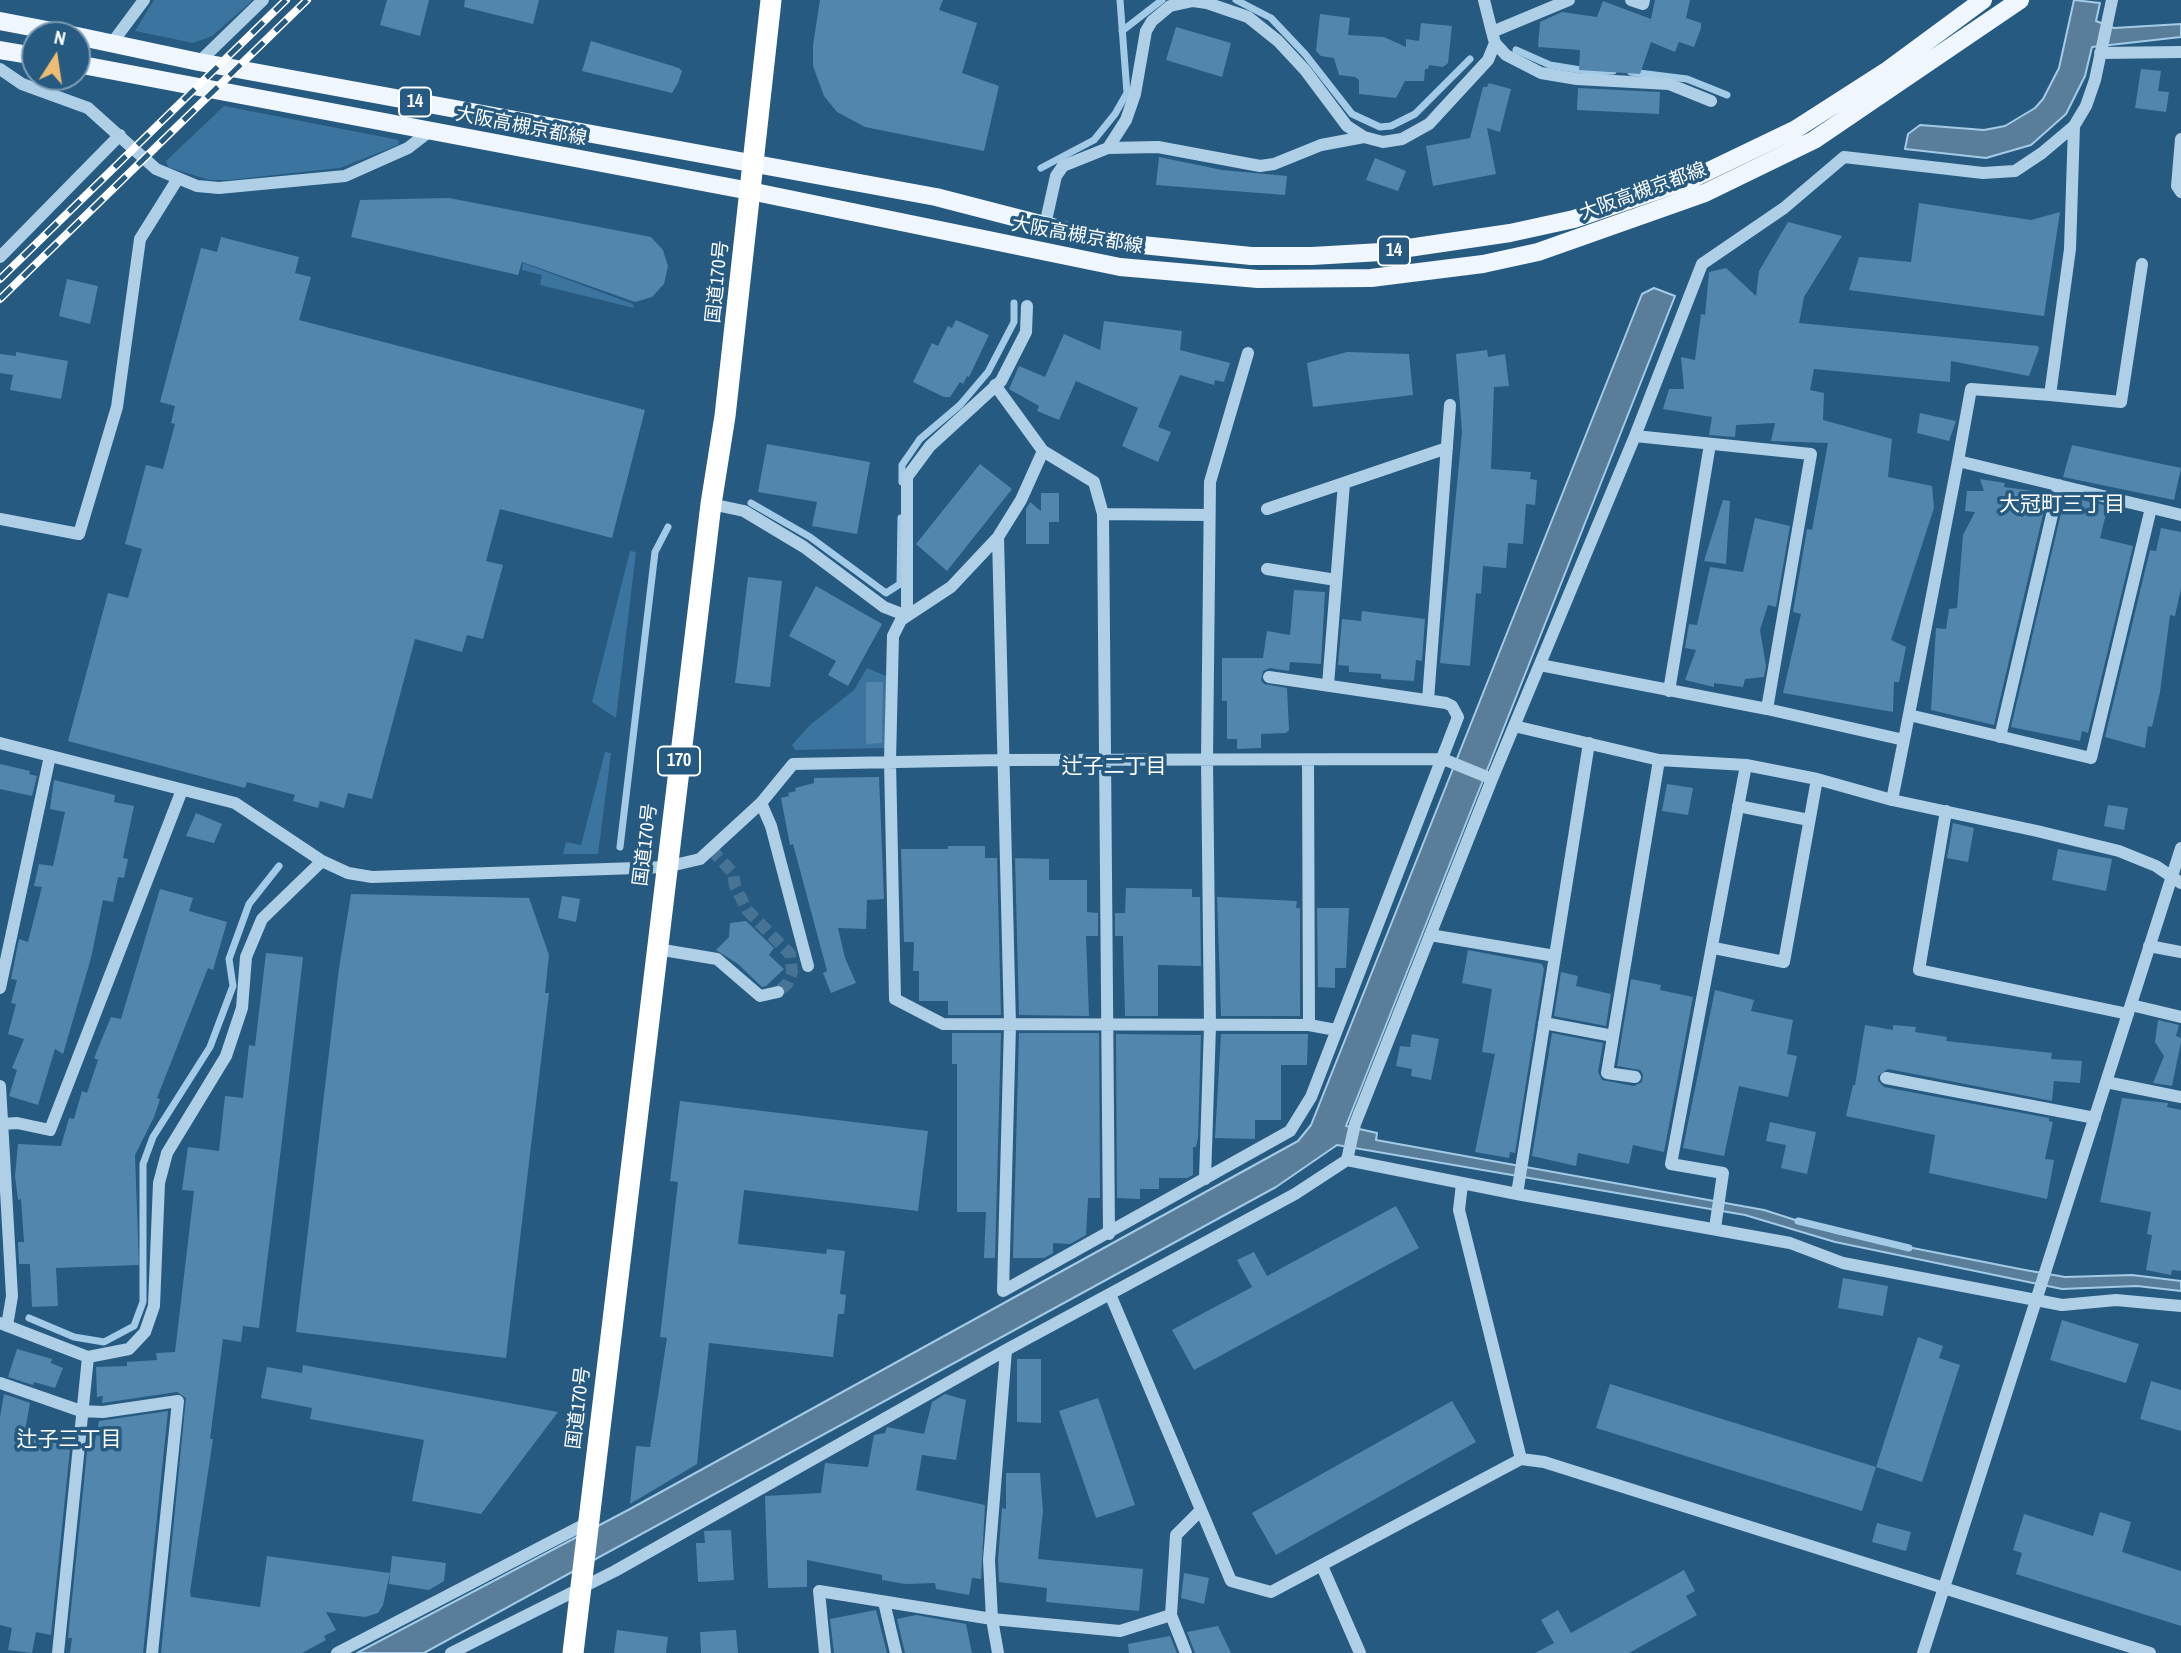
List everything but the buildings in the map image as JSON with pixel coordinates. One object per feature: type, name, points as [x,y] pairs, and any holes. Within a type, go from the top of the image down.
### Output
[{"type":"highway","name":"国道170号","points":[[573,1653],[666,867],[711,504],[725,416],[771,0]]},
{"type":"main road","name":"大阪高槻京都線","points":[[91,38],[199,62],[753,161],[936,197],[1132,244],[1188,251],[1312,256],[1458,243],[1574,219],[1694,178],[1796,129],[1888,69],[1983,0]]},
{"type":"main road","name":"大阪高槻京都線","points":[[91,67],[750,191],[1120,267],[1202,276],[1371,278],[1483,264],[1538,252],[1705,193],[1814,141],[2020,0]]},
{"type":"main road","name":"大阪高槻京都線","points":[[0,21],[21,25]]},
{"type":"main road","points":[[0,50],[21,54]]},
{"type":"street","points":[[113,43],[144,0]]},
{"type":"street","points":[[199,62],[263,0]]},
{"type":"street","points":[[1484,0],[1493,38],[1506,55],[1541,73],[1577,79],[1669,85],[1711,101]]},
{"type":"street","points":[[1493,38],[1569,0]]},
{"type":"street","points":[[1631,0],[1643,4],[1644,0]]},
{"type":"street","points":[[451,1653],[615,1571],[1006,1350],[1295,1194],[1348,1155],[1355,1124],[1489,778],[1514,726],[1635,436],[1702,264],[1784,208],[1844,157],[1983,173],[2015,171],[2074,126],[2091,93],[2112,0]]},
{"type":"street","points":[[1108,148],[1126,120],[1135,94],[1146,31],[1152,21],[1170,6],[1193,1],[1234,10],[1261,25],[1305,70],[1347,126],[1364,137]]},
{"type":"street","points":[[1045,225],[1056,177],[1063,166],[1108,148],[1157,146],[1260,166],[1321,145],[1364,137],[1393,141],[1420,130],[1488,60],[1493,38]]},
{"type":"street","points":[[2101,50],[2181,52]]},
{"type":"street","points":[[0,69],[22,83],[88,108],[156,169],[177,180],[219,188],[345,176],[408,148],[430,131]]},
{"type":"street","points":[[2050,395],[2070,249],[2074,126]]},
{"type":"street","points":[[0,257],[120,135]]},
{"type":"street","points":[[2181,139],[2177,186],[2181,192]]},
{"type":"street","points":[[0,519],[79,534],[117,407],[140,239],[177,180]]},
{"type":"street","points":[[1892,800],[1971,388],[2121,402],[2142,264]]},
{"type":"street","points":[[907,616],[907,477],[930,446],[1001,381],[1026,332],[1027,306]]},
{"type":"street","points":[[1205,1179],[1210,1026],[1207,760],[1210,482],[1248,353]]},
{"type":"street","points":[[995,385],[1043,451],[1094,482],[1103,514],[1109,1234]]},
{"type":"street","points":[[1428,699],[1450,405]]},
{"type":"street","points":[[1635,436],[1811,454],[1767,709]]},
{"type":"street","points":[[1669,691],[1710,444]]},
{"type":"street","points":[[1267,509],[1447,448]]},
{"type":"street","points":[[1043,451],[1021,500],[998,537],[951,587],[907,616],[893,636],[890,761],[895,999],[943,1024],[1309,1026],[1336,1030]]},
{"type":"street","points":[[1958,461],[2181,515]]},
{"type":"street","points":[[1328,685],[1344,483]]},
{"type":"street","points":[[2000,737],[2059,485]]},
{"type":"street","points":[[711,504],[744,511],[804,547],[884,607],[907,616]]},
{"type":"street","points":[[1909,715],[2091,758],[2151,508]]},
{"type":"street","points":[[1103,514],[1209,515]]},
{"type":"street","points":[[998,537],[1010,1025],[1003,1292],[1290,1131],[1311,1097],[1447,761],[1457,724],[1457,711],[1446,703],[1428,699],[1269,677]]},
{"type":"street","points":[[1267,569],[1336,580]]},
{"type":"street","points":[[1540,665],[1767,709],[1904,740]]},
{"type":"street","points":[[1514,726],[1659,760],[1746,765],[1817,779],[1892,800],[2119,851],[2156,866],[2176,880]]},
{"type":"street","points":[[0,743],[235,803],[322,861],[348,873],[372,877],[666,867],[700,859],[761,803],[793,764],[1105,759],[1447,761],[1489,778]]},
{"type":"street","points":[[1517,1194],[1589,743]]},
{"type":"street","points":[[0,988],[6,929],[50,756]]},
{"type":"street","points":[[1635,1077],[1607,1073],[1659,760]]},
{"type":"street","points":[[1308,761],[1309,1026]]},
{"type":"street","points":[[1715,1228],[1723,1173],[1671,1164],[1714,948],[1746,765]]},
{"type":"street","points":[[1714,948],[1784,962],[1817,779]]},
{"type":"street","points":[[3,1124],[50,1130],[182,790]]},
{"type":"street","points":[[761,803],[771,825],[808,966]]},
{"type":"street","points":[[1738,806],[1810,820]]},
{"type":"street","points":[[1946,811],[1919,970],[2181,1017]]},
{"type":"street","points":[[1923,1653],[2149,946],[2176,880],[2181,848]]},
{"type":"street","points":[[0,1086],[12,1296],[4,1324],[88,1357],[129,1349],[145,1332],[154,1306],[159,1183],[167,1153],[226,1056],[242,1009],[246,957],[262,919],[322,861]]},
{"type":"street","points":[[1430,935],[1555,956]]},
{"type":"street","points":[[2149,946],[2181,952]]},
{"type":"street","points":[[657,949],[717,959],[760,996],[778,992]]},
{"type":"street","points":[[1544,1023],[1613,1036]]},
{"type":"street","points":[[1886,1078],[2095,1118]]},
{"type":"street","points":[[2106,1082],[2181,1097]]},
{"type":"street","points":[[1348,1155],[1462,1184],[1790,1243],[1843,1263],[2038,1297],[2062,1306],[2116,1300],[2181,1306]]},
{"type":"street","points":[[1462,1184],[1460,1210],[1521,1459]]},
{"type":"street","points":[[1110,1294],[1231,1581],[1271,1592],[1521,1459],[1544,1462],[1944,1591],[2049,1619],[2150,1653]]},
{"type":"street","points":[[998,1653],[992,1619],[989,1560],[1006,1350]]},
{"type":"street","points":[[58,1653],[88,1357]]},
{"type":"street","points":[[0,1383],[81,1410],[103,1412],[178,1401],[152,1653]]},
{"type":"street","points":[[1186,1653],[1171,1615],[1176,1535],[1201,1510]]},
{"type":"street","points":[[337,1653],[589,1522]]},
{"type":"street","points":[[1322,1566],[1360,1653]]},
{"type":"street","points":[[825,1653],[819,1591],[992,1619],[1120,1631],[1171,1615]]},
{"type":"street","points":[[884,1602],[896,1653]]},
{"type":"shaded area","points":[[154,0],[253,0],[212,36],[193,43],[135,31]]},
{"type":"shaded area","points":[[2074,0],[2100,3],[2096,21],[2114,28],[2181,24],[2181,37],[2092,47],[2085,76],[2066,114],[2031,145],[1986,158],[1905,149],[1908,134],[1920,125],[1984,130],[2005,126],[2035,108],[2043,99],[2059,68]]},
{"type":"shaded area","points":[[224,106],[399,140],[398,145],[340,168],[229,180],[209,180],[168,167],[166,161]]},
{"type":"shaded area","points":[[523,263],[633,304],[634,308],[540,285],[542,275],[522,270]]},
{"type":"shaded area","points":[[1654,288],[1675,296],[1346,1126],[1377,1133],[1376,1140],[1764,1210],[1836,1233],[2065,1277],[2132,1275],[2181,1281],[2181,1291],[2137,1286],[2062,1289],[1835,1242],[1745,1215],[1337,1145],[1276,1187],[424,1653],[357,1653],[630,1509],[1298,1141],[1311,1125],[1642,294]]},
{"type":"shaded area","points":[[630,551],[636,552],[616,718],[592,702]]},
{"type":"shaded area","points":[[867,668],[886,676],[885,748],[795,750],[792,745],[810,725],[854,690]]},
{"type":"shaded area","points":[[605,752],[611,753],[598,854],[563,854],[566,842],[581,845]]},
{"type":"waterway","points":[[1041,168],[1094,140],[1115,114],[1127,93],[1120,0]]},
{"type":"waterway","points":[[1122,31],[1162,0]]},
{"type":"waterway","points":[[1236,0],[1271,18],[1305,54],[1352,114],[1380,127],[1391,126],[1415,114],[1470,59]]},
{"type":"waterway","points":[[1516,50],[1550,65],[1593,72],[1613,71]]},
{"type":"waterway","points":[[1631,72],[1687,79],[1727,95]]},
{"type":"waterway","points":[[902,482],[902,465],[920,439],[960,405],[988,372],[1014,322],[1014,303]]},
{"type":"waterway","points":[[751,503],[810,537],[886,593],[900,584],[901,518]]},
{"type":"waterway","points":[[620,847],[655,552],[668,527]]},
{"type":"waterway","points":[[29,1318],[74,1337],[104,1342],[134,1326],[143,1302],[143,1164],[153,1137],[210,1047],[233,986],[229,959],[249,904],[279,866]]},
{"type":"waterway","points":[[1798,1221],[1909,1248]]},
{"type":"tunnel","points":[[711,849],[733,873],[735,886],[747,910],[790,954],[792,972],[787,984],[778,992]]},
{"type":"railway","points":[[0,279],[286,0]]},
{"type":"railway","points":[[0,299],[307,0]]},
{"type":"district","name":"大冠町三丁目","points":[[2062,505]]},
{"type":"district","name":"辻子二丁目","points":[[1114,767]]},
{"type":"district","name":"辻子三丁目","points":[[69,1440]]}]
